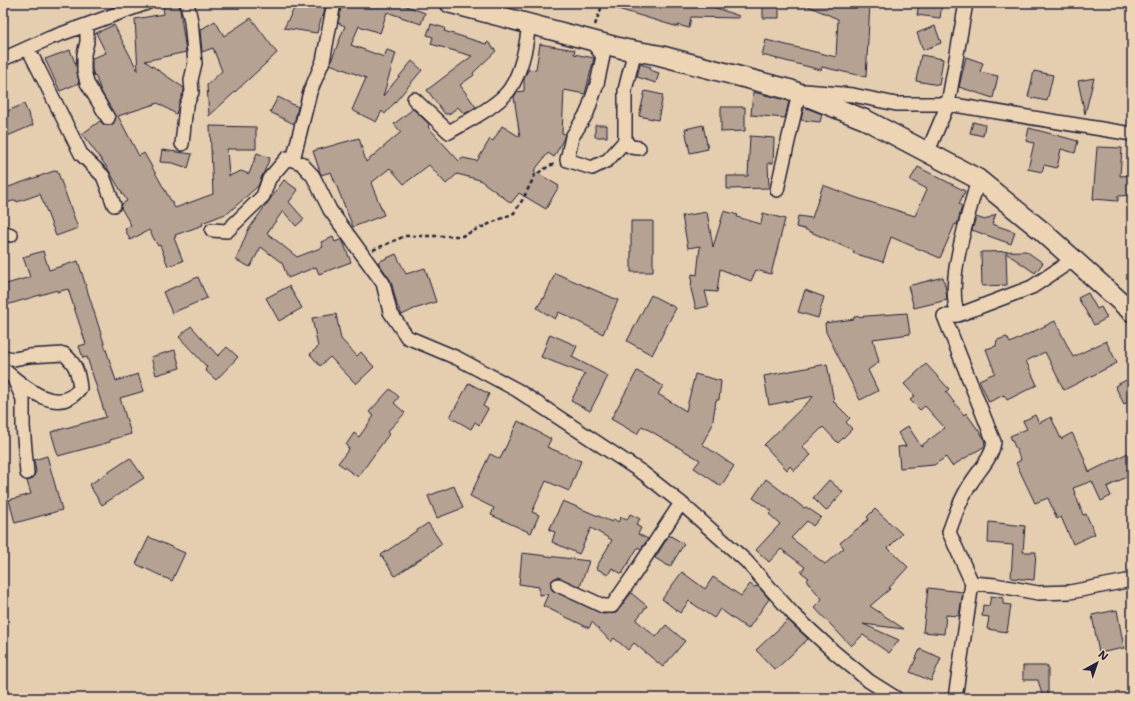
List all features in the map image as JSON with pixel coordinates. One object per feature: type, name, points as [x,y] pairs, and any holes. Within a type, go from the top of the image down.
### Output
[{"type":"main road","points":[[450,3],[624,49],[658,55],[795,91],[866,120],[978,179],[1042,231],[1132,312]]},
{"type":"street","points":[[3,59],[147,3]]},
{"type":"street","points":[[182,144],[186,106],[192,92],[191,80],[195,63],[191,21],[187,3]]},
{"type":"street","points":[[293,160],[310,92],[323,61],[334,3]]},
{"type":"street","points":[[928,152],[948,104],[966,3]]},
{"type":"street","points":[[414,100],[449,132],[485,110],[505,95],[514,81],[526,51],[528,30],[519,21]]},
{"type":"street","points":[[87,26],[84,70],[87,83],[108,118]]},
{"type":"street","points":[[590,39],[603,56],[597,84],[587,113],[572,137],[567,160],[592,168],[608,160],[625,141],[625,90],[633,58],[624,49]]},
{"type":"street","points":[[28,48],[81,154],[103,176],[114,205]]},
{"type":"street","points":[[777,190],[795,91],[852,95],[896,104],[948,104],[1132,134]]},
{"type":"street","points":[[625,141],[631,147],[639,148]]},
{"type":"street","points":[[212,230],[227,231],[262,196],[269,179],[287,158],[301,163],[314,176],[330,210],[383,283],[390,312],[408,337],[456,358],[517,390],[637,469],[681,502],[746,561],[794,614],[833,651],[869,681],[896,698]]},
{"type":"street","points":[[958,315],[955,308],[954,274],[978,179]]},
{"type":"street","points":[[955,698],[972,583],[949,532],[954,516],[970,484],[993,452],[994,442],[944,316],[958,315],[1032,287],[1074,259]]},
{"type":"street","points":[[3,357],[14,359],[28,356],[64,354],[73,362],[78,372],[80,388],[74,396],[65,400],[39,397],[3,370]]},
{"type":"street","points":[[14,378],[23,399],[23,426],[27,473]]},
{"type":"street","points":[[558,585],[603,606],[612,606],[681,502]]},
{"type":"street","points":[[972,583],[995,585],[1038,593],[1070,592],[1132,580]]},
{"type":"path","points":[[590,39],[603,3]]},
{"type":"path","points":[[363,256],[405,236],[462,236],[514,213],[523,200],[536,175],[549,166],[567,160]]},
{"type":"building","points":[[179,3],[186,52],[145,61],[184,88],[176,114],[158,103],[118,116],[139,156],[144,153],[175,208],[213,194],[210,126],[256,127],[256,149],[227,149],[229,176],[241,171],[249,174],[257,153],[270,158],[258,186],[228,213],[202,223],[203,225],[175,235],[176,237],[174,238],[183,261],[168,266],[160,245],[158,246],[149,230],[130,240],[125,229],[131,225],[121,208],[122,204],[127,201],[106,166],[82,134],[100,121],[104,125],[112,125],[116,118],[101,91],[92,69],[92,58],[106,53],[96,33],[114,25],[138,71],[135,19],[164,14],[163,6]]},
{"type":"building","points":[[297,3],[326,5],[317,33],[284,28]]},
{"type":"building","points":[[346,3],[398,3],[425,13],[421,24],[387,12],[380,33],[359,26],[351,45],[384,57],[387,50],[396,53],[383,96],[412,61],[422,70],[385,114],[382,111],[376,122],[352,110],[366,78],[330,64],[345,26],[338,23],[341,7],[344,8]]},
{"type":"building","points":[[609,3],[702,3],[739,16],[739,18],[691,17],[689,28],[678,25],[678,27],[608,6]]},
{"type":"building","points":[[763,3],[779,3],[779,18],[763,18]]},
{"type":"building","points":[[801,3],[870,3],[866,77],[822,67],[821,70],[762,55],[766,40],[836,57],[838,19]]},
{"type":"building","points":[[919,3],[942,3],[940,18],[917,15]]},
{"type":"building","points":[[251,18],[277,53],[209,116],[207,85],[222,71],[213,48],[202,52],[200,30],[215,21],[224,36]]},
{"type":"building","points":[[431,24],[445,28],[444,31],[486,44],[488,42],[496,51],[473,73],[474,75],[460,85],[476,107],[464,114],[458,107],[449,114],[445,114],[427,90],[472,56],[431,44],[433,37],[427,35]]},
{"type":"building","points":[[935,26],[941,43],[923,50],[917,33]]},
{"type":"building","points":[[540,44],[575,50],[574,54],[594,58],[585,94],[564,90],[562,133],[565,134],[563,140],[554,157],[548,153],[534,171],[559,186],[546,209],[519,193],[511,203],[480,180],[457,174],[446,184],[429,165],[404,184],[390,168],[371,183],[384,215],[353,227],[331,172],[321,175],[313,151],[359,138],[366,162],[401,132],[394,124],[413,109],[429,124],[428,127],[459,161],[463,158],[477,161],[490,139],[493,141],[502,126],[520,137],[514,97],[517,92],[524,91],[524,79],[528,70],[536,69]]},
{"type":"building","points":[[70,50],[76,65],[79,83],[60,91],[45,59]]},
{"type":"building","points":[[921,55],[943,59],[939,85],[916,81]]},
{"type":"building","points":[[966,57],[983,63],[980,72],[998,76],[993,98],[959,87]]},
{"type":"building","points":[[640,64],[651,67],[650,70],[659,73],[656,83],[637,77]]},
{"type":"building","points":[[1034,71],[1053,75],[1047,101],[1028,97]]},
{"type":"building","points":[[1094,78],[1085,114],[1078,81]]},
{"type":"building","points":[[645,91],[663,95],[658,120],[639,116]]},
{"type":"building","points":[[753,92],[789,101],[785,118],[751,115]]},
{"type":"building","points":[[278,97],[298,107],[294,124],[270,112]]},
{"type":"building","points":[[24,104],[33,125],[3,138],[3,113]]},
{"type":"building","points":[[721,107],[745,107],[745,131],[721,132]]},
{"type":"building","points":[[804,107],[822,114],[820,122],[801,120]]},
{"type":"building","points":[[973,122],[985,125],[983,136],[970,133]]},
{"type":"building","points":[[595,125],[607,125],[607,137],[595,137]]},
{"type":"building","points":[[703,125],[708,149],[690,153],[685,129]]},
{"type":"building","points":[[1029,128],[1078,141],[1075,153],[1061,149],[1057,168],[1044,165],[1042,172],[1028,169],[1034,143],[1026,141]]},
{"type":"building","points":[[750,136],[774,138],[773,163],[768,163],[769,188],[727,189],[727,176],[748,176]]},
{"type":"building","points":[[1097,147],[1122,148],[1120,176],[1132,175],[1132,195],[1118,196],[1118,201],[1093,199]]},
{"type":"building","points":[[162,150],[192,154],[188,168],[173,163],[160,162]]},
{"type":"building","points":[[918,167],[965,191],[959,204],[962,206],[957,225],[955,224],[940,258],[891,237],[883,262],[853,253],[854,251],[804,229],[796,227],[798,216],[812,218],[823,185],[857,198],[915,216],[927,189],[910,180]]},
{"type":"building","points":[[57,170],[78,228],[56,236],[40,194],[17,202],[16,200],[3,204],[3,189]]},
{"type":"building","points":[[284,180],[298,190],[289,202],[304,219],[296,226],[283,211],[267,233],[297,257],[323,247],[321,242],[333,237],[335,242],[342,239],[351,262],[319,274],[316,267],[288,278],[282,263],[261,247],[250,267],[236,260],[248,230]]},
{"type":"building","points":[[724,211],[738,215],[737,217],[761,224],[763,213],[785,219],[771,274],[756,270],[751,281],[720,269],[717,292],[705,291],[709,306],[696,309],[691,289],[692,274],[697,275],[700,246],[688,248],[682,216],[707,212],[713,247]]},
{"type":"building","points":[[996,214],[992,224],[1015,232],[1011,244],[972,230],[976,217],[985,220]]},
{"type":"building","points":[[631,221],[653,221],[653,272],[631,272]]},
{"type":"building","points":[[43,251],[49,270],[78,261],[116,381],[138,374],[144,391],[120,398],[131,434],[110,440],[110,442],[58,456],[51,432],[106,417],[87,357],[83,358],[79,346],[86,344],[68,289],[57,292],[57,290],[3,306],[3,285],[30,277],[23,257]]},
{"type":"building","points":[[1026,251],[1043,263],[1035,273],[1006,253],[1007,285],[982,286],[981,252]]},
{"type":"building","points":[[396,254],[406,274],[425,268],[436,302],[414,309],[402,315],[397,305],[391,281],[378,262]]},
{"type":"building","points":[[555,273],[618,300],[603,334],[559,312],[555,319],[537,308],[543,298],[544,299]]},
{"type":"building","points":[[198,277],[207,298],[172,313],[163,292]]},
{"type":"building","points":[[943,277],[947,300],[914,308],[908,286]]},
{"type":"building","points":[[289,286],[302,308],[279,321],[266,298]]},
{"type":"building","points":[[805,290],[824,297],[818,318],[798,312]]},
{"type":"building","points":[[1088,293],[1097,309],[1101,307],[1107,318],[1094,325],[1078,298]]},
{"type":"building","points":[[651,295],[676,308],[652,355],[627,341]]},
{"type":"building","points":[[907,313],[910,334],[873,339],[879,362],[868,370],[878,391],[860,400],[826,332],[825,323],[854,319],[854,317]]},
{"type":"building","points":[[336,314],[341,339],[357,356],[361,352],[374,367],[356,384],[330,357],[320,366],[310,354],[318,347],[312,318]]},
{"type":"building","points":[[1055,321],[1073,357],[1106,341],[1117,363],[1064,390],[1045,352],[1026,361],[1037,385],[1007,400],[1004,395],[989,402],[979,380],[995,373],[986,349],[996,346],[997,340],[1007,337],[1010,343]]},
{"type":"building","points":[[191,326],[218,356],[227,347],[238,357],[216,380],[205,370],[207,367],[179,337]]},
{"type":"building","points":[[550,334],[577,346],[572,357],[608,376],[590,411],[571,401],[585,374],[541,357]]},
{"type":"building","points":[[175,350],[180,368],[156,375],[151,357]]},
{"type":"building","points":[[827,364],[834,402],[850,418],[846,422],[852,429],[838,443],[823,427],[802,447],[811,455],[794,471],[790,466],[787,470],[764,445],[814,396],[769,405],[764,376]]},
{"type":"building","points":[[926,364],[949,389],[946,392],[964,415],[966,413],[984,438],[985,446],[952,466],[946,457],[934,465],[900,468],[898,447],[906,446],[898,433],[908,426],[921,446],[945,428],[925,406],[920,410],[910,400],[915,396],[904,384]]},
{"type":"building","points":[[637,371],[663,386],[658,394],[686,411],[695,374],[721,381],[719,400],[716,400],[712,426],[702,444],[734,466],[721,486],[694,468],[700,460],[642,426],[637,434],[611,419]]},
{"type":"building","points":[[1132,377],[1132,400],[1124,404],[1115,386]]},
{"type":"building","points":[[469,383],[489,394],[483,406],[488,409],[479,425],[475,422],[471,429],[450,417]]},
{"type":"building","points":[[390,389],[399,397],[394,403],[405,413],[387,432],[389,434],[358,477],[338,463],[349,449],[346,445],[354,433],[359,437],[374,416],[369,412]]},
{"type":"building","points":[[1035,415],[1039,423],[1051,417],[1061,439],[1072,433],[1089,472],[1132,451],[1132,474],[1107,487],[1111,496],[1101,501],[1092,481],[1073,488],[1083,515],[1086,514],[1095,534],[1073,544],[1061,517],[1057,519],[1048,498],[1035,503],[1016,463],[1021,460],[1010,436],[1027,429],[1023,421]]},
{"type":"building","points":[[518,421],[551,439],[547,447],[581,461],[569,491],[546,481],[532,512],[539,515],[531,533],[491,515],[494,508],[470,496],[490,454],[500,459]]},
{"type":"building","points":[[47,456],[62,510],[15,523],[9,500],[31,494],[27,481],[32,479],[36,472],[34,460]]},
{"type":"building","points":[[130,458],[144,478],[102,505],[89,485]]},
{"type":"building","points":[[766,479],[804,508],[806,507],[821,517],[813,526],[807,521],[791,538],[825,564],[844,548],[840,543],[869,519],[867,517],[875,509],[902,534],[888,548],[908,567],[889,588],[890,589],[870,606],[904,629],[863,624],[899,640],[889,653],[863,635],[851,646],[814,607],[822,599],[806,580],[809,578],[801,572],[805,567],[781,549],[769,562],[756,550],[780,524],[769,514],[772,511],[753,498]]},
{"type":"building","points":[[829,480],[843,492],[826,511],[813,498]]},
{"type":"building","points":[[454,486],[463,508],[437,518],[428,496]]},
{"type":"building","points":[[563,501],[612,522],[614,519],[618,522],[621,517],[627,520],[630,514],[640,519],[636,525],[641,528],[638,534],[648,539],[641,549],[638,547],[622,574],[612,568],[608,575],[596,568],[612,540],[591,528],[579,554],[552,542],[555,532],[549,530]]},
{"type":"building","points":[[989,522],[1025,526],[1023,552],[1036,552],[1034,580],[1011,578],[1013,545],[988,543]]},
{"type":"building","points":[[428,523],[442,544],[395,576],[381,555]]},
{"type":"building","points":[[669,535],[684,544],[670,567],[655,558]]},
{"type":"building","points":[[149,537],[185,553],[172,581],[136,564]]},
{"type":"building","points":[[522,553],[589,561],[580,587],[557,577],[551,582],[552,590],[603,614],[616,613],[631,593],[647,606],[636,620],[656,637],[666,625],[685,641],[663,667],[634,643],[628,650],[614,638],[611,642],[592,622],[589,628],[543,606],[548,594],[539,595],[539,587],[519,584]]},
{"type":"building","points":[[682,572],[705,589],[713,577],[741,596],[750,584],[754,587],[758,586],[769,599],[748,629],[720,609],[714,618],[689,601],[680,613],[662,599]]},
{"type":"building","points":[[928,588],[963,592],[959,616],[946,615],[944,634],[923,632]]},
{"type":"building","points":[[991,596],[1003,598],[1003,604],[1011,605],[1007,632],[987,629],[989,617],[982,616],[983,605],[989,606]]},
{"type":"building","points":[[1117,610],[1124,648],[1099,653],[1092,615]]},
{"type":"building","points":[[788,620],[808,639],[775,670],[756,650]]},
{"type":"building","points":[[920,649],[941,658],[931,681],[910,672]]},
{"type":"building","points":[[1023,666],[1048,666],[1048,698],[1043,698],[1038,680],[1023,680]]}]
